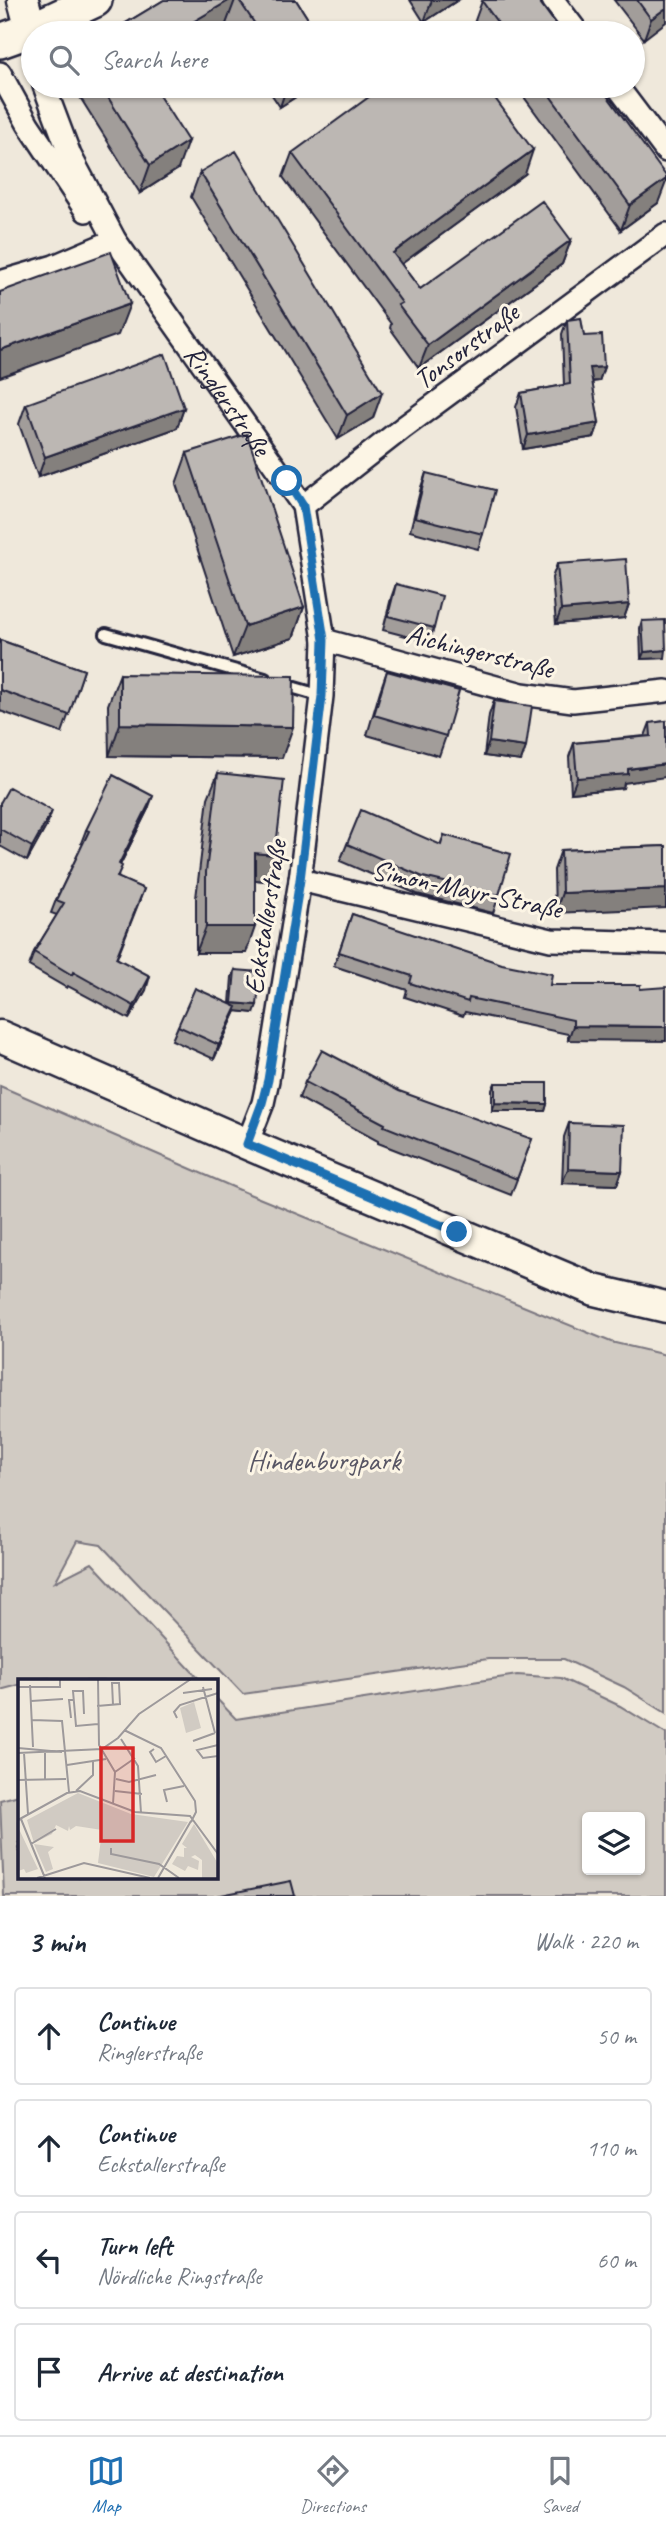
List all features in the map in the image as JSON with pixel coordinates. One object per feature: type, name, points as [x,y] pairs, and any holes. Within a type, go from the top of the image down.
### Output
[{"type":"main road","points":[[35,21],[95,0]]},
{"type":"main road","points":[[0,41],[21,28]]},
{"type":"main road","points":[[0,1036],[247,1144],[594,1290],[666,1307]]},
{"type":"street","points":[[553,0],[569,21]]},
{"type":"street","name":"Ringlerstraße","points":[[0,73],[5,87],[27,124],[82,208],[115,240]]},
{"type":"street","name":"Ringlerstraße","points":[[49,98],[70,155],[115,240],[303,506],[324,640],[322,696]]},
{"type":"street","points":[[626,98],[666,151]]},
{"type":"street","name":"Tonsorstraße","points":[[303,506],[404,427],[666,234]]},
{"type":"street","points":[[0,282],[54,266],[115,240]]},
{"type":"street","name":"Aichingerstraße","points":[[324,640],[523,694],[573,701],[666,691]]},
{"type":"street","name":"Eckstallerstraße","points":[[247,1144],[268,1080],[300,880],[322,696]]},
{"type":"street","name":"Simon-Mayr-Straße","points":[[300,880],[551,940],[666,943]]},
{"type":"lane","points":[[106,634],[322,696]]},
{"type":"green space","name":"Hindenburgpark","points":[[0,1086],[249,1194],[611,1342],[666,1355],[666,1713],[624,1687],[564,1659],[488,1659],[243,1694],[101,1545],[77,1541],[55,1582],[92,1563],[199,1679],[18,1679],[18,1685],[0,1690]]},
{"type":"green space","points":[[517,1675],[561,1678],[620,1706],[666,1734],[666,1896],[4,1896],[0,1800],[18,1795],[18,1878],[217,1878],[217,1699],[236,1719]]},
{"type":"building","points":[[164,0],[230,0],[194,21],[129,21]]},
{"type":"building","points":[[239,0],[296,0],[309,21],[253,21]]},
{"type":"building","points":[[538,0],[553,21],[496,21],[482,1]]},
{"type":"building","points":[[637,0],[666,0],[666,8],[651,19]]},
{"type":"building","points":[[108,98],[161,98],[188,141],[150,165]]},
{"type":"building","points":[[368,98],[495,98],[533,150],[393,253],[420,289],[542,201],[571,240],[428,345],[398,305],[402,303],[292,153]]},
{"type":"building","points":[[552,98],[609,98],[666,176],[666,179],[630,205]]},
{"type":"building","points":[[236,151],[382,393],[347,415],[200,172]]},
{"type":"building","points":[[111,252],[130,304],[0,350],[0,292]]},
{"type":"building","points":[[581,318],[584,336],[602,335],[604,367],[590,368],[599,423],[528,435],[521,393],[570,384],[567,320]]},
{"type":"building","points":[[165,354],[184,408],[45,457],[26,404]]},
{"type":"building","points":[[247,434],[304,607],[245,626],[187,453]]},
{"type":"building","points":[[426,473],[495,490],[483,534],[415,517]]},
{"type":"building","points":[[626,559],[629,604],[561,610],[557,564]]},
{"type":"building","points":[[396,584],[442,596],[434,628],[388,616]]},
{"type":"building","points":[[665,620],[666,650],[644,652],[642,621]]},
{"type":"building","points":[[0,640],[84,670],[69,715],[0,690]]},
{"type":"building","points":[[387,671],[459,691],[446,736],[374,715]]},
{"type":"building","points":[[120,674],[294,676],[293,727],[120,724]]},
{"type":"building","points":[[494,701],[532,706],[526,747],[489,742]]},
{"type":"building","points":[[666,721],[666,764],[628,769],[628,774],[577,778],[574,743],[651,736],[650,723]]},
{"type":"building","points":[[218,773],[284,780],[275,855],[255,853],[255,927],[206,927],[206,872]]},
{"type":"building","points":[[113,775],[153,796],[119,864],[122,866],[117,877],[144,889],[116,958],[150,976],[134,1006],[73,972],[72,975],[34,952],[64,903],[56,900]]},
{"type":"building","points":[[9,787],[52,811],[32,847],[0,829],[0,803]]},
{"type":"building","points":[[361,810],[441,845],[444,835],[511,854],[499,895],[423,877],[347,844]]},
{"type":"building","points":[[666,846],[666,889],[562,893],[561,850]]},
{"type":"building","points":[[352,914],[502,964],[552,974],[550,985],[640,985],[640,989],[666,987],[666,1027],[573,1026],[573,1020],[469,998],[468,1002],[410,983],[412,976],[339,952]]},
{"type":"building","points":[[235,970],[260,972],[257,1005],[232,1003]]},
{"type":"building","points":[[195,988],[237,1007],[219,1045],[178,1026]]},
{"type":"building","points":[[322,1050],[399,1091],[532,1139],[517,1179],[384,1126],[385,1124],[305,1082]]},
{"type":"building","points":[[495,1083],[547,1083],[547,1104],[495,1103]]},
{"type":"building","points":[[569,1123],[624,1125],[622,1171],[568,1169]]},
{"type":"building","points":[[291,1881],[295,1896],[216,1896]]},
{"type":"route","points":[[287,481],[303,506],[324,640],[322,696],[300,880],[268,1080],[247,1144],[457,1232]]}]
